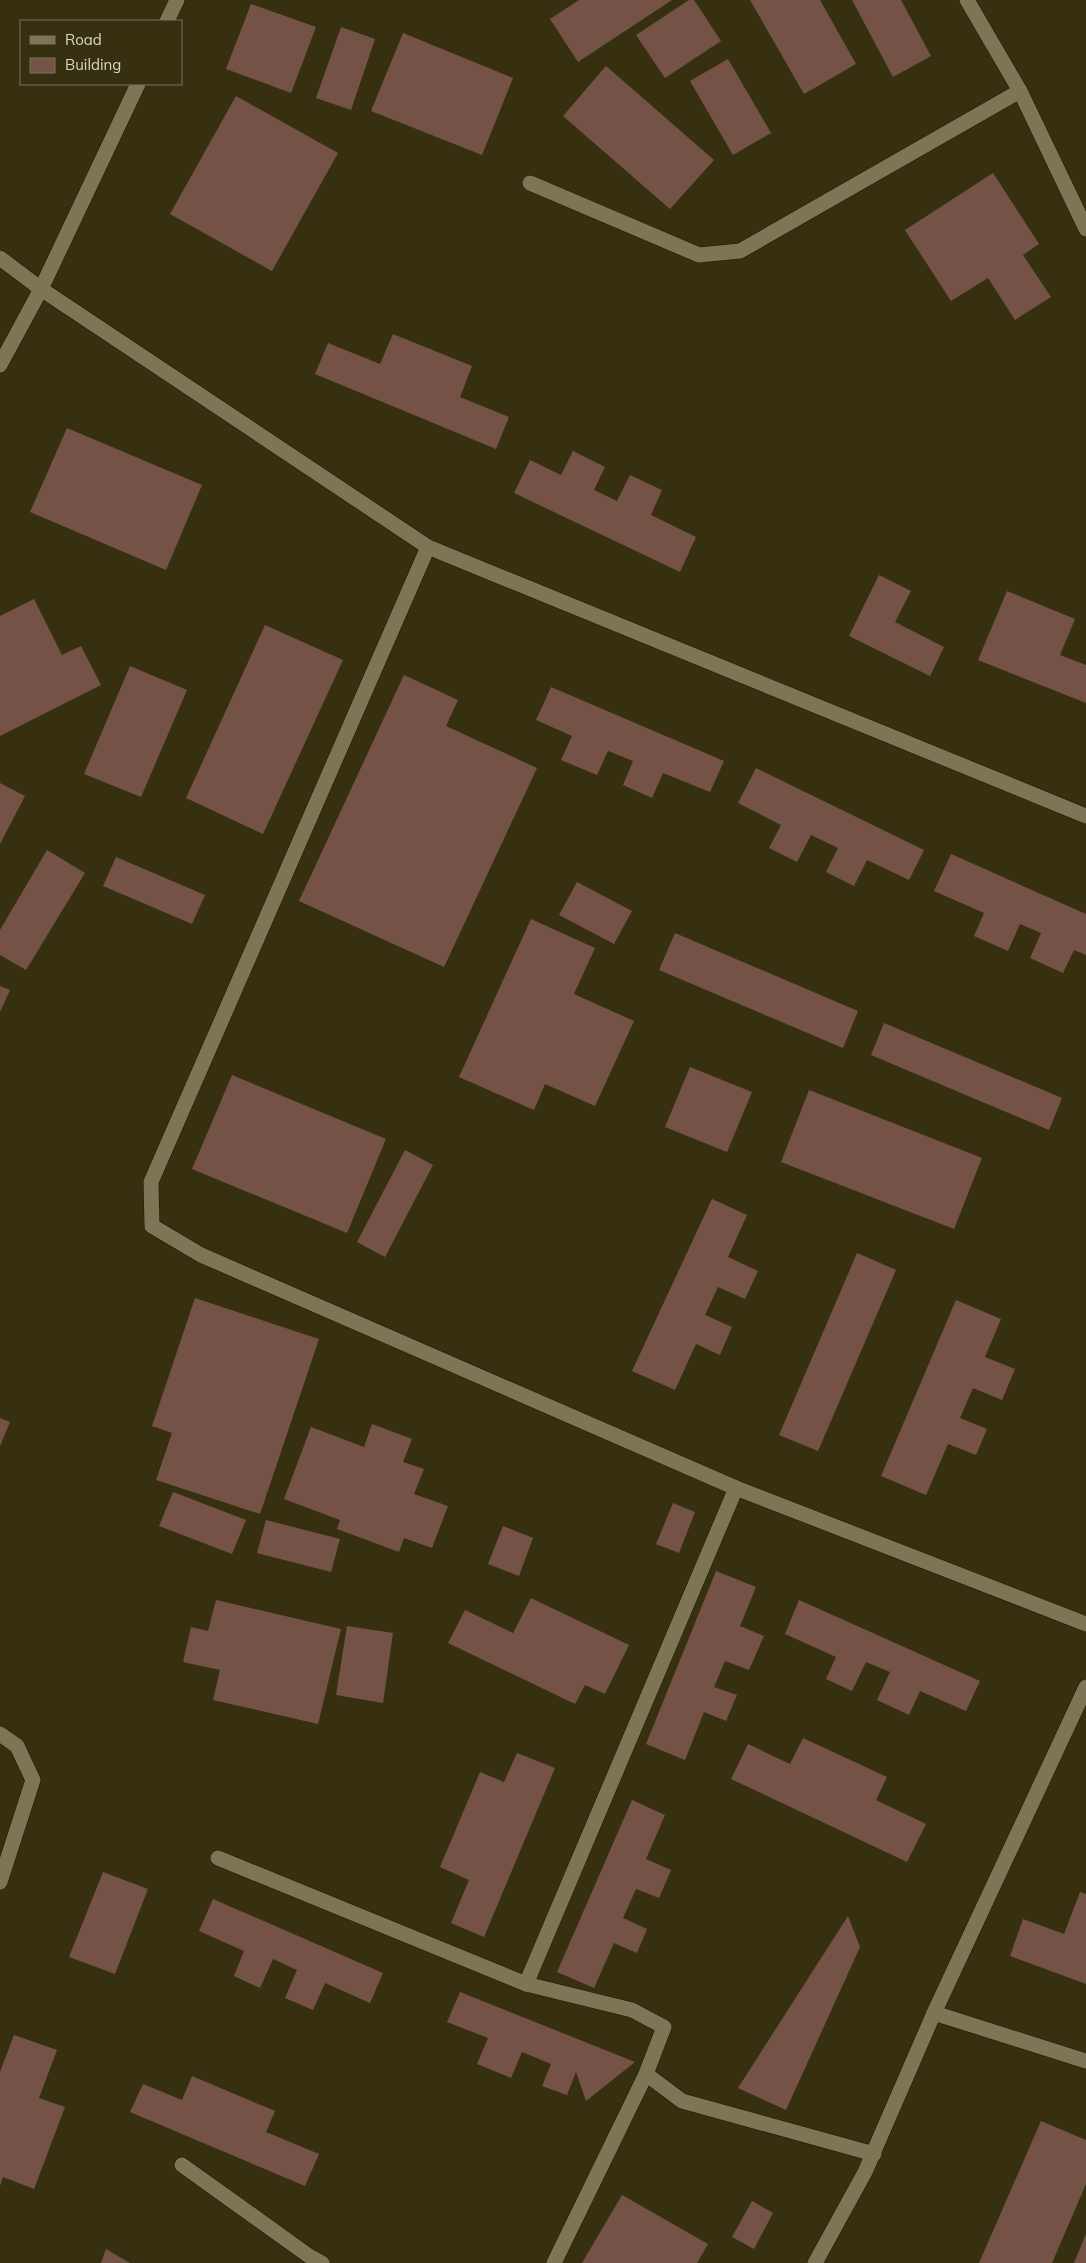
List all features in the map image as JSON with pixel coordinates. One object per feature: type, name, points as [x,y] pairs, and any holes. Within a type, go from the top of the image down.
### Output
[{"type":"street","points":[[167,20],[177,0]]},
{"type":"street","points":[[967,0],[1020,91],[1086,229]]},
{"type":"street","points":[[0,366],[41,289],[138,85]]},
{"type":"street","points":[[530,183],[699,255],[740,251],[1020,91]]},
{"type":"street","points":[[0,258],[41,289],[428,547],[1086,816]]},
{"type":"street","points":[[428,547],[150,1182],[152,1226],[202,1255],[736,1488],[1086,1624]]},
{"type":"street","points":[[526,1984],[736,1488]]},
{"type":"street","points":[[815,2263],[874,2154],[934,2013],[1086,1687]]},
{"type":"street","points":[[0,1734],[17,1746],[33,1780],[0,1882]]},
{"type":"street","points":[[218,1858],[526,1984],[632,2010],[664,2027],[646,2074],[554,2263]]},
{"type":"street","points":[[934,2013],[1086,2061]]},
{"type":"street","points":[[646,2074],[682,2101],[874,2154]]},
{"type":"street","points":[[182,2165],[309,2256],[322,2263]]},
{"type":"building","points":[[579,0],[672,0],[578,62],[550,19]]},
{"type":"building","points":[[689,0],[694,0],[721,41],[665,78],[636,35]]},
{"type":"building","points":[[750,0],[820,0],[856,64],[804,94]]},
{"type":"building","points":[[852,0],[901,0],[931,56],[893,77]]},
{"type":"building","points":[[251,4],[316,27],[291,93],[226,69]]},
{"type":"building","points":[[341,27],[375,39],[351,110],[316,98]]},
{"type":"building","points":[[403,33],[513,78],[482,155],[371,111]]},
{"type":"building","points":[[728,59],[771,133],[733,155],[690,81]]},
{"type":"building","points":[[606,66],[714,160],[670,209],[563,116]]},
{"type":"building","points":[[236,96],[338,153],[272,271],[170,214]]},
{"type":"building","points":[[993,173],[1039,244],[1023,255],[1051,297],[1015,320],[988,278],[951,301],[905,230]]},
{"type":"building","points":[[393,334],[472,366],[460,397],[509,417],[496,449],[315,374],[328,343],[380,364]]},
{"type":"building","points":[[67,428],[202,485],[166,570],[30,512]]},
{"type":"building","points":[[573,451],[605,467],[594,490],[617,501],[630,475],[662,490],[651,515],[696,537],[680,572],[514,493],[530,460],[561,475]]},
{"type":"building","points":[[879,575],[911,591],[895,622],[944,647],[930,676],[849,636]]},
{"type":"building","points":[[1007,591],[1075,619],[1060,655],[1086,665],[1086,703],[978,660]]},
{"type":"building","points":[[34,599],[62,655],[81,646],[101,685],[0,736],[0,616]]},
{"type":"building","points":[[265,625],[343,660],[263,834],[186,798]]},
{"type":"building","points":[[130,666],[187,690],[141,797],[84,774]]},
{"type":"building","points":[[404,675],[458,700],[446,726],[537,768],[444,967],[299,901]]},
{"type":"building","points":[[551,687],[724,761],[710,792],[663,773],[652,798],[623,785],[633,761],[608,751],[597,775],[561,760],[572,736],[536,720]]},
{"type":"building","points":[[756,768],[924,850],[909,880],[867,860],[854,886],[826,872],[838,848],[811,835],[797,862],[769,848],[781,825],[738,803]]},
{"type":"building","points":[[0,783],[25,796],[0,844]]},
{"type":"building","points":[[47,850],[85,873],[26,970],[0,955],[0,930]]},
{"type":"building","points":[[951,854],[1086,914],[1086,955],[1074,950],[1063,973],[1030,958],[1041,933],[1020,924],[1008,951],[974,936],[984,913],[934,891]]},
{"type":"building","points":[[116,857],[205,895],[192,924],[103,886]]},
{"type":"building","points":[[577,882],[632,911],[614,944],[559,915]]},
{"type":"building","points":[[531,919],[595,948],[574,994],[634,1021],[595,1106],[545,1084],[534,1110],[459,1077]]},
{"type":"building","points":[[675,933],[858,1011],[843,1048],[659,970]]},
{"type":"building","points":[[0,986],[10,990],[0,1012]]},
{"type":"building","points":[[884,1023],[1062,1098],[1049,1130],[871,1055]]},
{"type":"building","points":[[690,1067],[752,1092],[727,1152],[665,1127]]},
{"type":"building","points":[[232,1075],[386,1139],[347,1233],[192,1169]]},
{"type":"building","points":[[809,1090],[982,1158],[954,1229],[781,1162]]},
{"type":"building","points":[[405,1150],[433,1165],[385,1257],[357,1242]]},
{"type":"building","points":[[712,1199],[747,1215],[728,1257],[758,1271],[745,1299],[718,1287],[705,1315],[732,1327],[720,1355],[696,1344],[675,1390],[632,1371]]},
{"type":"building","points":[[857,1253],[896,1270],[818,1451],[779,1435]]},
{"type":"building","points":[[195,1298],[319,1339],[260,1514],[156,1480],[172,1433],[152,1426]]},
{"type":"building","points":[[956,1300],[1001,1319],[985,1357],[1015,1369],[1002,1400],[973,1388],[960,1418],[987,1429],[976,1455],[948,1444],[926,1495],[881,1476]]},
{"type":"building","points":[[0,1418],[10,1422],[0,1446]]},
{"type":"building","points":[[372,1424],[412,1439],[403,1462],[424,1469],[414,1494],[448,1506],[432,1548],[404,1538],[399,1552],[337,1529],[340,1520],[284,1499],[311,1427],[364,1447]]},
{"type":"building","points":[[173,1492],[246,1520],[232,1554],[159,1526]]},
{"type":"building","points":[[673,1503],[695,1512],[679,1553],[656,1544]]},
{"type":"building","points":[[266,1520],[340,1539],[331,1572],[257,1553]]},
{"type":"building","points":[[503,1526],[533,1538],[519,1576],[488,1564]]},
{"type":"building","points":[[716,1571],[756,1587],[740,1626],[764,1636],[749,1670],[725,1661],[714,1687],[737,1695],[726,1721],[704,1712],[685,1760],[646,1744]]},
{"type":"building","points":[[531,1598],[629,1645],[605,1694],[585,1685],[575,1704],[448,1643],[465,1610],[513,1633]]},
{"type":"building","points":[[216,1600],[341,1629],[318,1724],[213,1700],[220,1670],[183,1662],[191,1627],[208,1631]]},
{"type":"building","points":[[799,1600],[980,1681],[966,1711],[920,1691],[909,1715],[877,1700],[890,1672],[866,1662],[852,1691],[826,1679],[836,1657],[785,1634]]},
{"type":"building","points":[[347,1626],[393,1633],[383,1703],[336,1695]]},
{"type":"building","points":[[803,1738],[887,1777],[876,1800],[926,1824],[907,1862],[731,1779],[748,1744],[790,1764]]},
{"type":"building","points":[[517,1753],[555,1768],[484,1937],[451,1923],[469,1880],[440,1867],[480,1772],[504,1782]]},
{"type":"building","points":[[632,1800],[665,1815],[646,1859],[671,1870],[659,1898],[636,1889],[623,1918],[647,1929],[637,1953],[614,1943],[594,1988],[557,1972]]},
{"type":"building","points":[[103,1872],[148,1889],[115,1974],[69,1957]]},
{"type":"building","points":[[1080,1892],[1086,1894],[1086,1984],[1010,1956],[1023,1919],[1064,1934]]},
{"type":"building","points":[[213,1899],[383,1973],[370,2003],[325,1983],[313,2010],[285,1998],[297,1970],[273,1959],[260,1988],[234,1976],[244,1951],[199,1931]]},
{"type":"building","points":[[848,1916],[860,1947],[786,2110],[738,2088]]},
{"type":"building","points":[[460,1992],[635,2062],[586,2101],[576,2072],[567,2095],[542,2086],[551,2064],[522,2052],[511,2078],[477,2064],[488,2038],[447,2022]]},
{"type":"building","points":[[14,2035],[57,2050],[39,2098],[65,2107],[34,2189],[3,2177],[0,2186],[0,2072]]},
{"type":"building","points":[[192,2076],[275,2111],[266,2132],[319,2154],[305,2186],[130,2112],[143,2084],[182,2100]]},
{"type":"building","points":[[1041,2121],[1086,2140],[1086,2184],[1052,2263],[979,2263]]},
{"type":"building","points":[[622,2195],[708,2244],[697,2263],[582,2263]]},
{"type":"building","points":[[752,2201],[773,2213],[754,2249],[732,2237]]},
{"type":"building","points":[[1086,2234],[1086,2263],[1074,2263]]},
{"type":"building","points":[[106,2249],[130,2263],[101,2263]]}]
